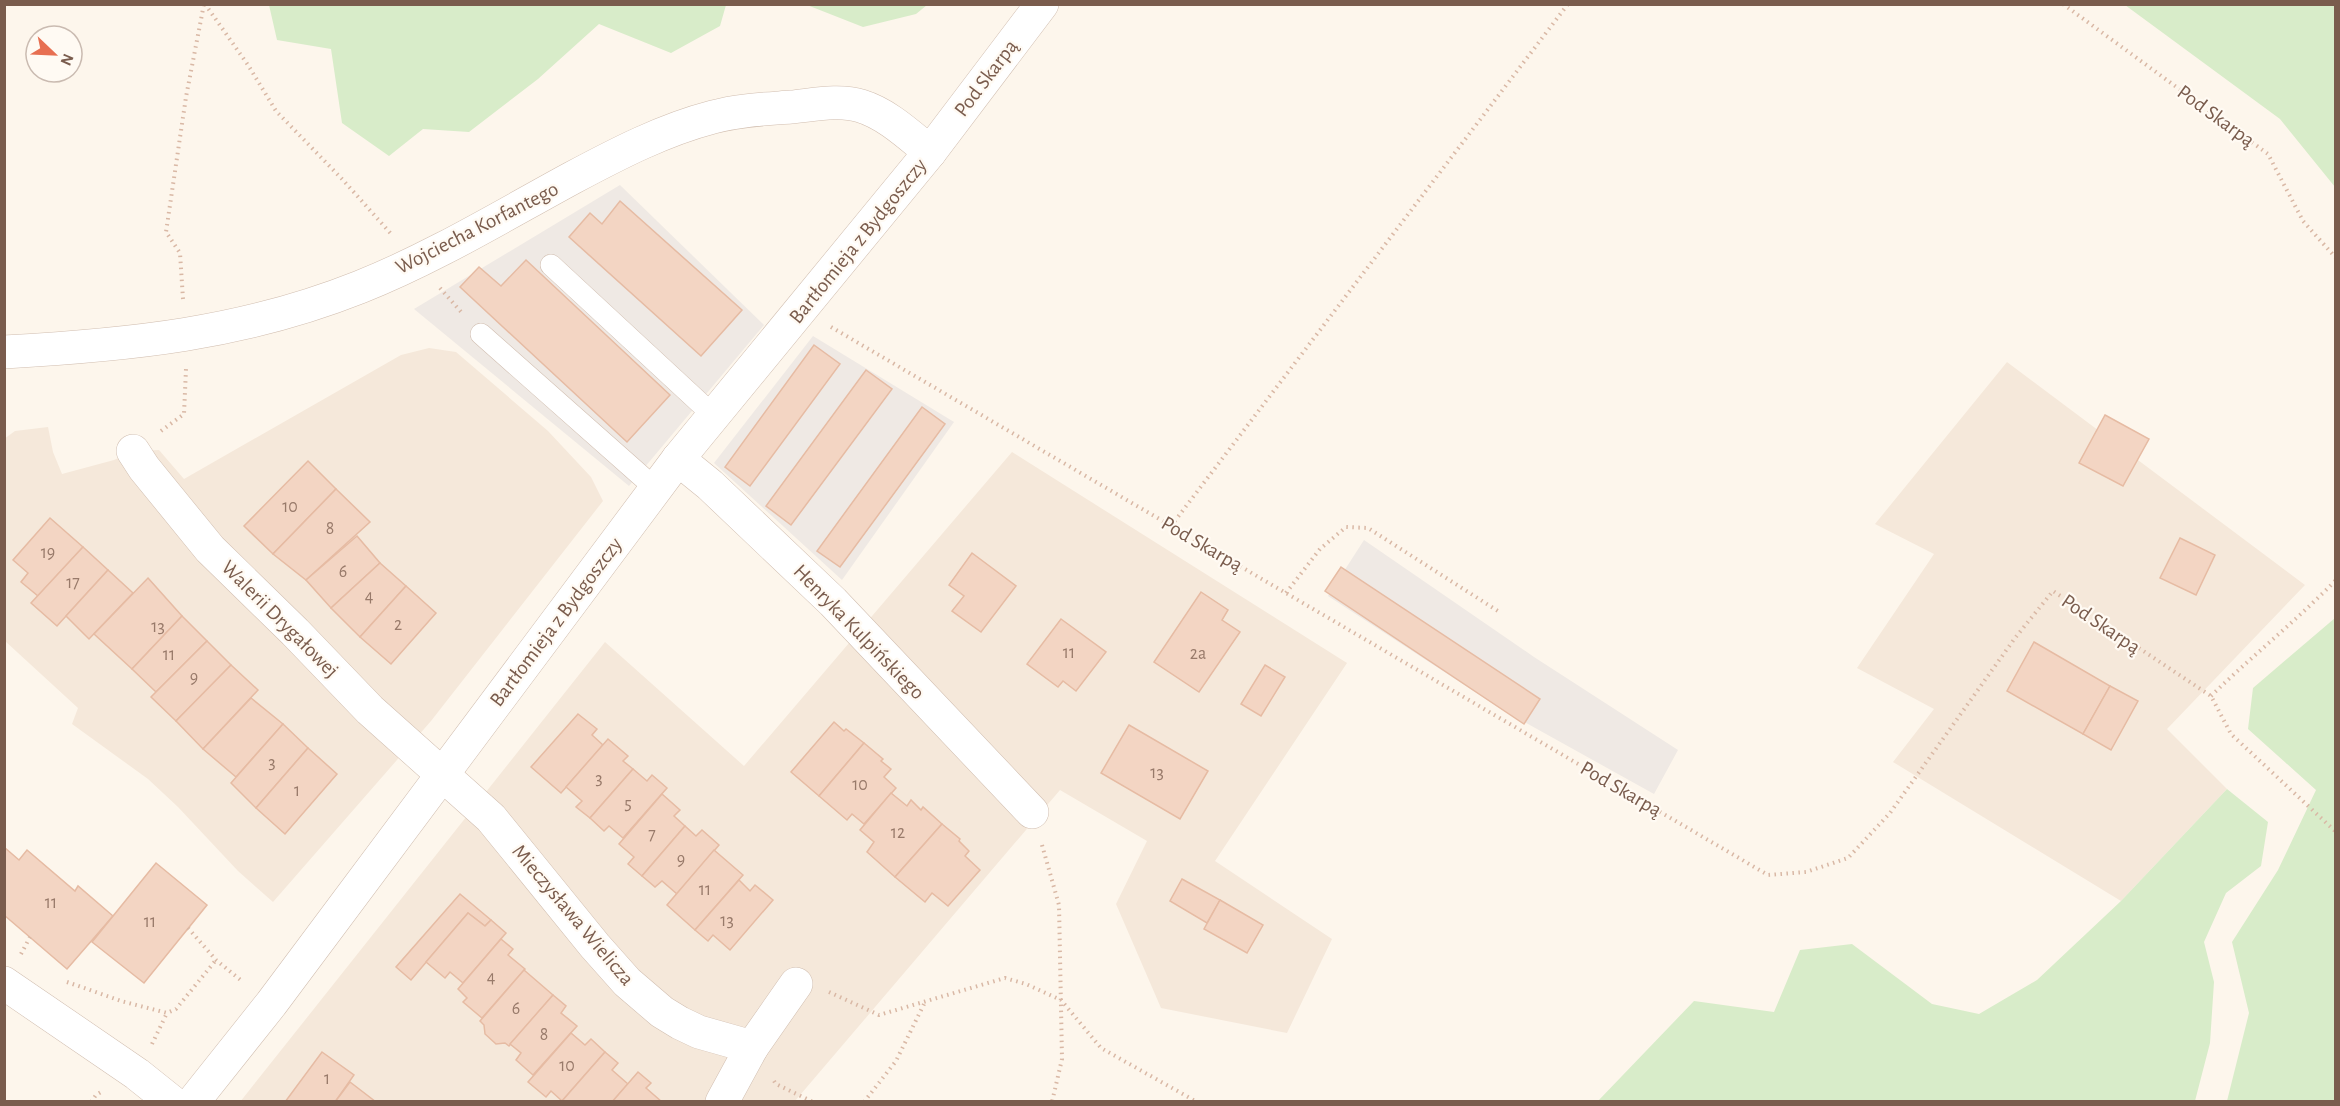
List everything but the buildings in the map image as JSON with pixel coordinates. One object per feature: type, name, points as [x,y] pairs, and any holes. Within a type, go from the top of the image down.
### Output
[{"type":"street","name":"Pod Skarpą","points":[[930,152],[1042,4]]},
{"type":"street","name":"Wojciecha Korfantego","points":[[4,352],[107,346],[188,335],[255,321],[307,306],[361,287],[416,261],[644,142],[712,117],[740,111],[824,103],[858,105],[882,116],[930,152]]},
{"type":"street","name":"Bartłomieja z Bydgoszczy","points":[[193,1101],[271,1004],[678,459],[930,152]]},
{"type":"street","name":"Walerii Drygałowej","points":[[133,451],[151,477],[210,549],[370,710],[441,775]]},
{"type":"street","name":"Henryka Kulpińskiego","points":[[678,459],[710,485],[833,602],[1032,812]]},
{"type":"street","name":"Mieczysława Wielicza","points":[[441,775],[491,818],[595,946],[642,995],[662,1012],[699,1032],[752,1047]]},
{"type":"street","points":[[11,971],[172,1101]]},
{"type":"street","points":[[722,1101],[752,1047],[796,984]]},
{"type":"lane","points":[[550,265],[714,416]]},
{"type":"lane","points":[[481,334],[656,489]]},
{"type":"path","points":[[204,4],[248,65],[276,111],[343,180],[481,334]]},
{"type":"path","points":[[133,451],[184,414],[188,335],[180,253],[166,232],[186,97],[204,4]]},
{"type":"path","points":[[1171,526],[1568,4]]},
{"type":"path","name":"Pod Skarpą","points":[[2064,4],[2268,154],[2303,221],[2336,258]]},
{"type":"path","name":"Pod Skarpą","points":[[802,310],[1768,875],[1806,872],[1848,858],[1890,813],[2015,638],[2053,591],[2211,696]]},
{"type":"path","points":[[1286,593],[1320,549],[1346,527],[1368,528],[1501,613]]},
{"type":"path","points":[[2336,580],[2211,696],[2231,734],[2336,832]]},
{"type":"path","points":[[1032,812],[1059,905],[1062,1059],[1052,1101]]},
{"type":"path","points":[[188,928],[216,960],[271,1004]]},
{"type":"path","points":[[11,971],[30,937]]},
{"type":"path","points":[[58,979],[121,1001],[167,1013],[176,1009],[216,960]]},
{"type":"path","points":[[796,984],[812,984],[879,1015],[1005,978],[1026,984],[1061,1000],[1101,1048],[1197,1101]]},
{"type":"path","points":[[864,1101],[896,1061],[926,1001]]},
{"type":"path","points":[[752,1047],[776,1084],[813,1101]]},
{"type":"shaded area","points":[[620,185],[764,325],[629,486],[414,309]]},
{"type":"shaded area","points":[[813,336],[954,422],[842,580],[714,463]]},
{"type":"shaded area","points":[[429,348],[456,352],[548,431],[591,477],[603,501],[431,721],[273,902],[238,871],[178,807],[148,779],[72,724],[78,708],[5,641],[4,439],[15,431],[48,427],[53,452],[62,474],[114,460],[133,451],[159,450],[184,479],[401,355]]},
{"type":"shaded area","points":[[2007,362],[2305,585],[2167,729],[2227,789],[2121,901],[1893,762],[1934,709],[1857,668],[1934,554],[1875,524]]},
{"type":"shaded area","points":[[1012,452],[1347,663],[1215,861],[1332,939],[1287,1033],[1161,1008],[1116,904],[1147,841],[1060,790],[795,1101],[240,1102],[605,642],[744,766]]},
{"type":"shaded area","points":[[1364,540],[1534,657],[1678,750],[1654,794],[1501,709],[1328,596]]},
{"type":"green space","points":[[269,4],[726,5],[720,26],[671,53],[599,24],[538,79],[469,132],[423,129],[389,156],[342,123],[331,49],[277,40]]},
{"type":"green space","points":[[927,4],[916,14],[863,27],[807,5]]},
{"type":"green space","points":[[2125,5],[2335,5],[2335,187],[2280,119]]},
{"type":"green space","points":[[2335,618],[2335,1101],[2227,1101],[2249,1013],[2232,942],[2278,870],[2316,790],[2248,729],[2253,688]]},
{"type":"green space","points":[[2227,789],[2268,822],[2261,866],[2226,893],[2204,942],[2214,982],[2210,1043],[2195,1101],[1598,1101],[1694,1001],[1774,1012],[1800,950],[1852,944],[1932,1004],[1979,1014],[2037,980],[2121,901]]}]
